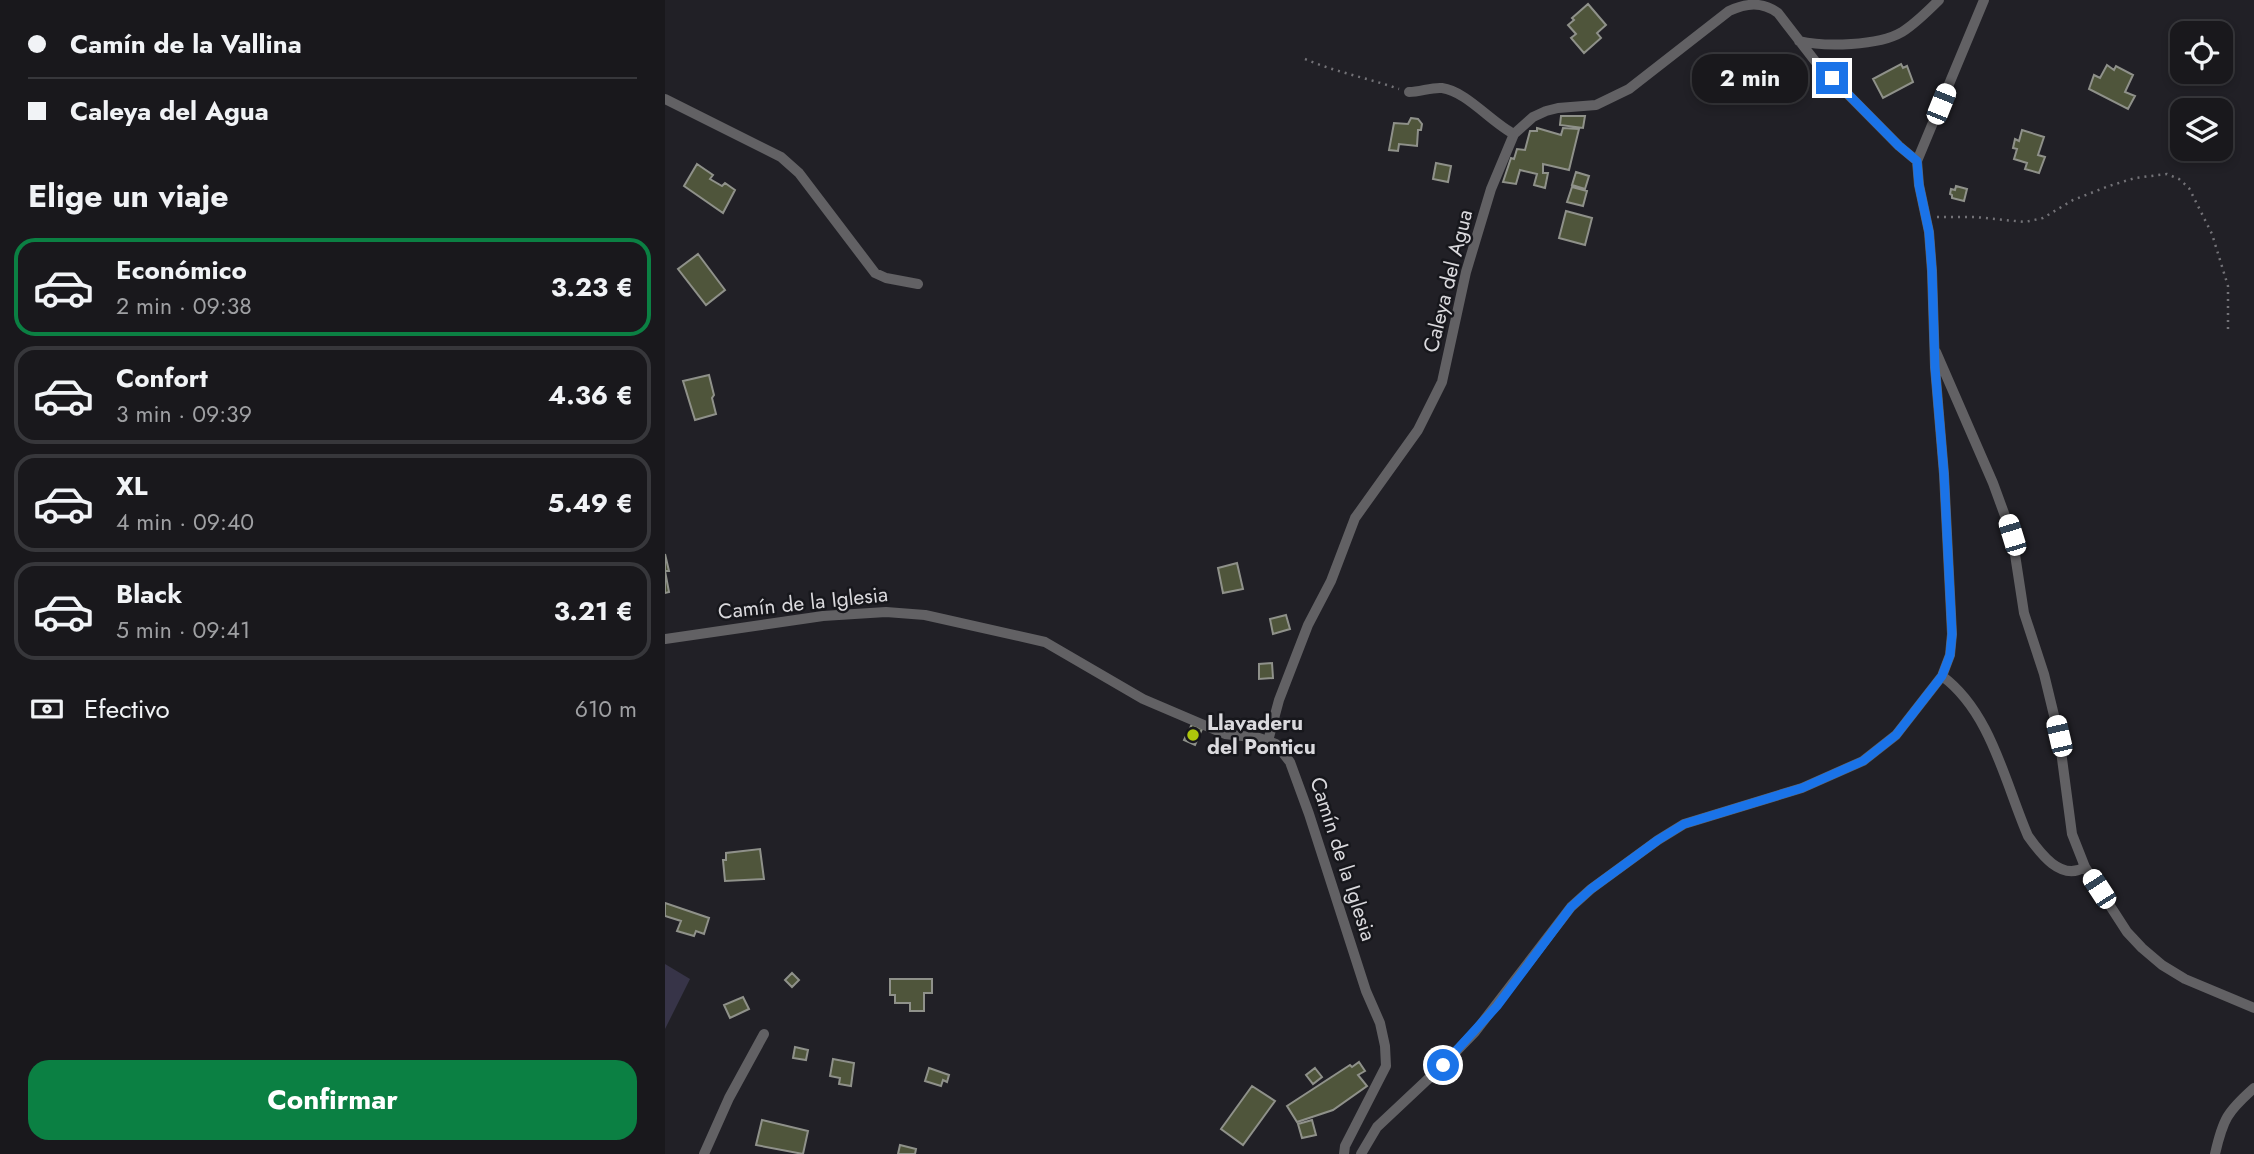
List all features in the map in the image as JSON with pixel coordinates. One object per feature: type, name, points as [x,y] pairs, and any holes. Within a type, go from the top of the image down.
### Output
[{"type":"street","points":[[1720,0],[1729,11]]},
{"type":"street","points":[[1799,41],[1831,44],[1890,38],[1909,27],[1939,0]]},
{"type":"street","points":[[1361,1154],[1377,1127],[1475,1032],[1571,907],[1591,889],[1684,824],[1802,788],[1863,761],[1896,735],[1942,676],[1950,655],[1952,634],[1932,271],[1927,218],[1919,185],[1917,161],[1984,0]]},
{"type":"street","points":[[1409,92],[1440,87],[1456,92],[1500,128],[1514,134],[1533,117],[1546,111],[1596,105],[1629,89],[1729,11],[1743,4],[1761,4],[1778,13],[1815,61],[1917,161]]},
{"type":"street","points":[[665,99],[781,157],[799,173],[875,273],[886,278],[918,284]]},
{"type":"street","name":"Caleya del Agua","points":[[1268,741],[1279,700],[1308,625],[1331,581],[1355,518],[1418,430],[1442,382],[1466,272],[1491,190],[1514,134]]},
{"type":"street","points":[[1935,349],[1956,402],[1980,450],[2012,535],[2024,613],[2044,674],[2059,736],[2072,834],[2085,867],[2127,932],[2162,965],[2185,979],[2254,1008]]},
{"type":"street","name":"Camín de la Iglesia","points":[[665,639],[733,627],[834,615],[886,612],[925,615],[1045,642],[1143,699],[1225,734],[1268,741],[1284,752],[1290,762],[1366,991],[1380,1023],[1385,1046],[1386,1066],[1345,1146],[1344,1154]]},
{"type":"street","points":[[1942,676],[1962,695],[1985,731],[2028,836],[2037,850],[2051,864],[2061,869],[2071,872],[2085,867]]},
{"type":"street","points":[[704,1154],[729,1098],[764,1034]]},
{"type":"street","points":[[2215,1154],[2222,1124],[2228,1114],[2254,1088]]},
{"type":"path","points":[[1305,59],[1409,92]]},
{"type":"path","points":[[1927,218],[1975,217],[2025,222],[2043,218],[2073,200],[2109,186],[2135,178],[2167,174],[2179,179],[2189,188],[2212,234],[2228,286],[2228,330]]},
{"type":"shaded area","points":[[665,964],[690,979],[665,1029]]},
{"type":"building","points":[[1588,4],[1606,25],[1597,33],[1601,38],[1584,53],[1571,38],[1576,34],[1568,25]]},
{"type":"building","points":[[1901,64],[1903,68],[1907,66],[1913,82],[1883,98],[1873,79]]},
{"type":"building","points":[[2107,65],[2114,70],[2116,66],[2133,75],[2125,92],[2135,96],[2128,109],[2089,89],[2094,75],[2100,78]]},
{"type":"building","points":[[1561,116],[1585,116],[1583,128],[1560,125]]},
{"type":"building","points":[[1411,118],[1418,119],[1422,124],[1421,130],[1418,130],[1417,146],[1399,144],[1398,151],[1389,150],[1394,123],[1408,124]]},
{"type":"building","points":[[1537,128],[1561,135],[1563,128],[1579,129],[1569,170],[1543,164],[1543,173],[1548,173],[1545,188],[1534,185],[1537,174],[1520,170],[1516,184],[1503,182],[1511,158],[1514,159],[1517,149],[1525,150],[1530,131],[1537,131]]},
{"type":"building","points":[[2022,130],[2044,137],[2038,155],[2045,157],[2039,173],[2025,169],[2027,163],[2014,159],[2017,149],[2013,148],[2015,139],[2019,141]]},
{"type":"building","points":[[1436,163],[1451,166],[1448,182],[1433,179]]},
{"type":"building","points":[[697,164],[713,175],[710,179],[722,186],[725,183],[735,190],[723,213],[684,186]]},
{"type":"building","points":[[1576,172],[1589,176],[1585,189],[1572,185]]},
{"type":"building","points":[[1956,186],[1967,189],[1964,201],[1952,198],[1951,189],[1955,190]]},
{"type":"building","points":[[1572,187],[1587,191],[1583,206],[1567,202]]},
{"type":"building","points":[[1566,211],[1592,218],[1585,245],[1559,238]]},
{"type":"building","points":[[698,254],[725,290],[706,305],[678,269]]},
{"type":"building","points":[[709,375],[716,414],[695,420],[683,381]]},
{"type":"building","points":[[665,554],[669,571],[665,571]]},
{"type":"building","points":[[1237,563],[1243,589],[1223,593],[1218,568]]},
{"type":"building","points":[[665,571],[669,592],[665,593]]},
{"type":"building","points":[[1286,615],[1290,629],[1273,634],[1270,619]]},
{"type":"building","points":[[1272,663],[1273,678],[1259,679],[1259,664]]},
{"type":"building","name":"Llavaderu del Ponticu","points":[[1192,724],[1202,729],[1195,745],[1184,740]]},
{"type":"building","points":[[760,849],[764,879],[725,881],[723,860],[726,860],[726,853]]},
{"type":"building","points":[[665,903],[709,918],[704,934],[696,931],[694,936],[677,931],[681,921],[665,916]]},
{"type":"building","points":[[792,973],[799,980],[792,987],[785,980]]},
{"type":"building","points":[[890,979],[932,979],[932,993],[924,993],[924,1011],[910,1011],[910,1003],[895,1003],[895,995],[890,995]]},
{"type":"building","points":[[743,997],[749,1009],[730,1018],[724,1005]]},
{"type":"building","points":[[795,1047],[808,1050],[806,1060],[793,1058]]},
{"type":"building","points":[[833,1059],[854,1063],[851,1086],[839,1084],[840,1078],[830,1076]]},
{"type":"building","points":[[1359,1062],[1365,1071],[1358,1075],[1367,1086],[1333,1110],[1297,1122],[1287,1106],[1350,1065],[1352,1067]]},
{"type":"building","points":[[929,1068],[949,1075],[947,1082],[943,1080],[941,1086],[925,1081]]},
{"type":"building","points":[[1315,1068],[1322,1077],[1313,1084],[1306,1075]]},
{"type":"building","points":[[1252,1086],[1275,1101],[1243,1145],[1221,1129]]},
{"type":"building","points":[[762,1120],[808,1131],[803,1154],[756,1145]]},
{"type":"building","points":[[1312,1120],[1316,1135],[1302,1138],[1298,1124]]},
{"type":"building","points":[[900,1145],[916,1149],[915,1154],[898,1154]]},
{"type":"place","name":"Llavaderu del Ponticu","points":[[1193,735]]},
{"type":"route","points":[[1443,1065],[1497,1006],[1571,907],[1591,889],[1684,824],[1802,788],[1863,761],[1896,735],[1942,676],[1950,655],[1952,634],[1944,474],[1935,367],[1932,271],[1929,232],[1917,161],[1832,78]]}]
